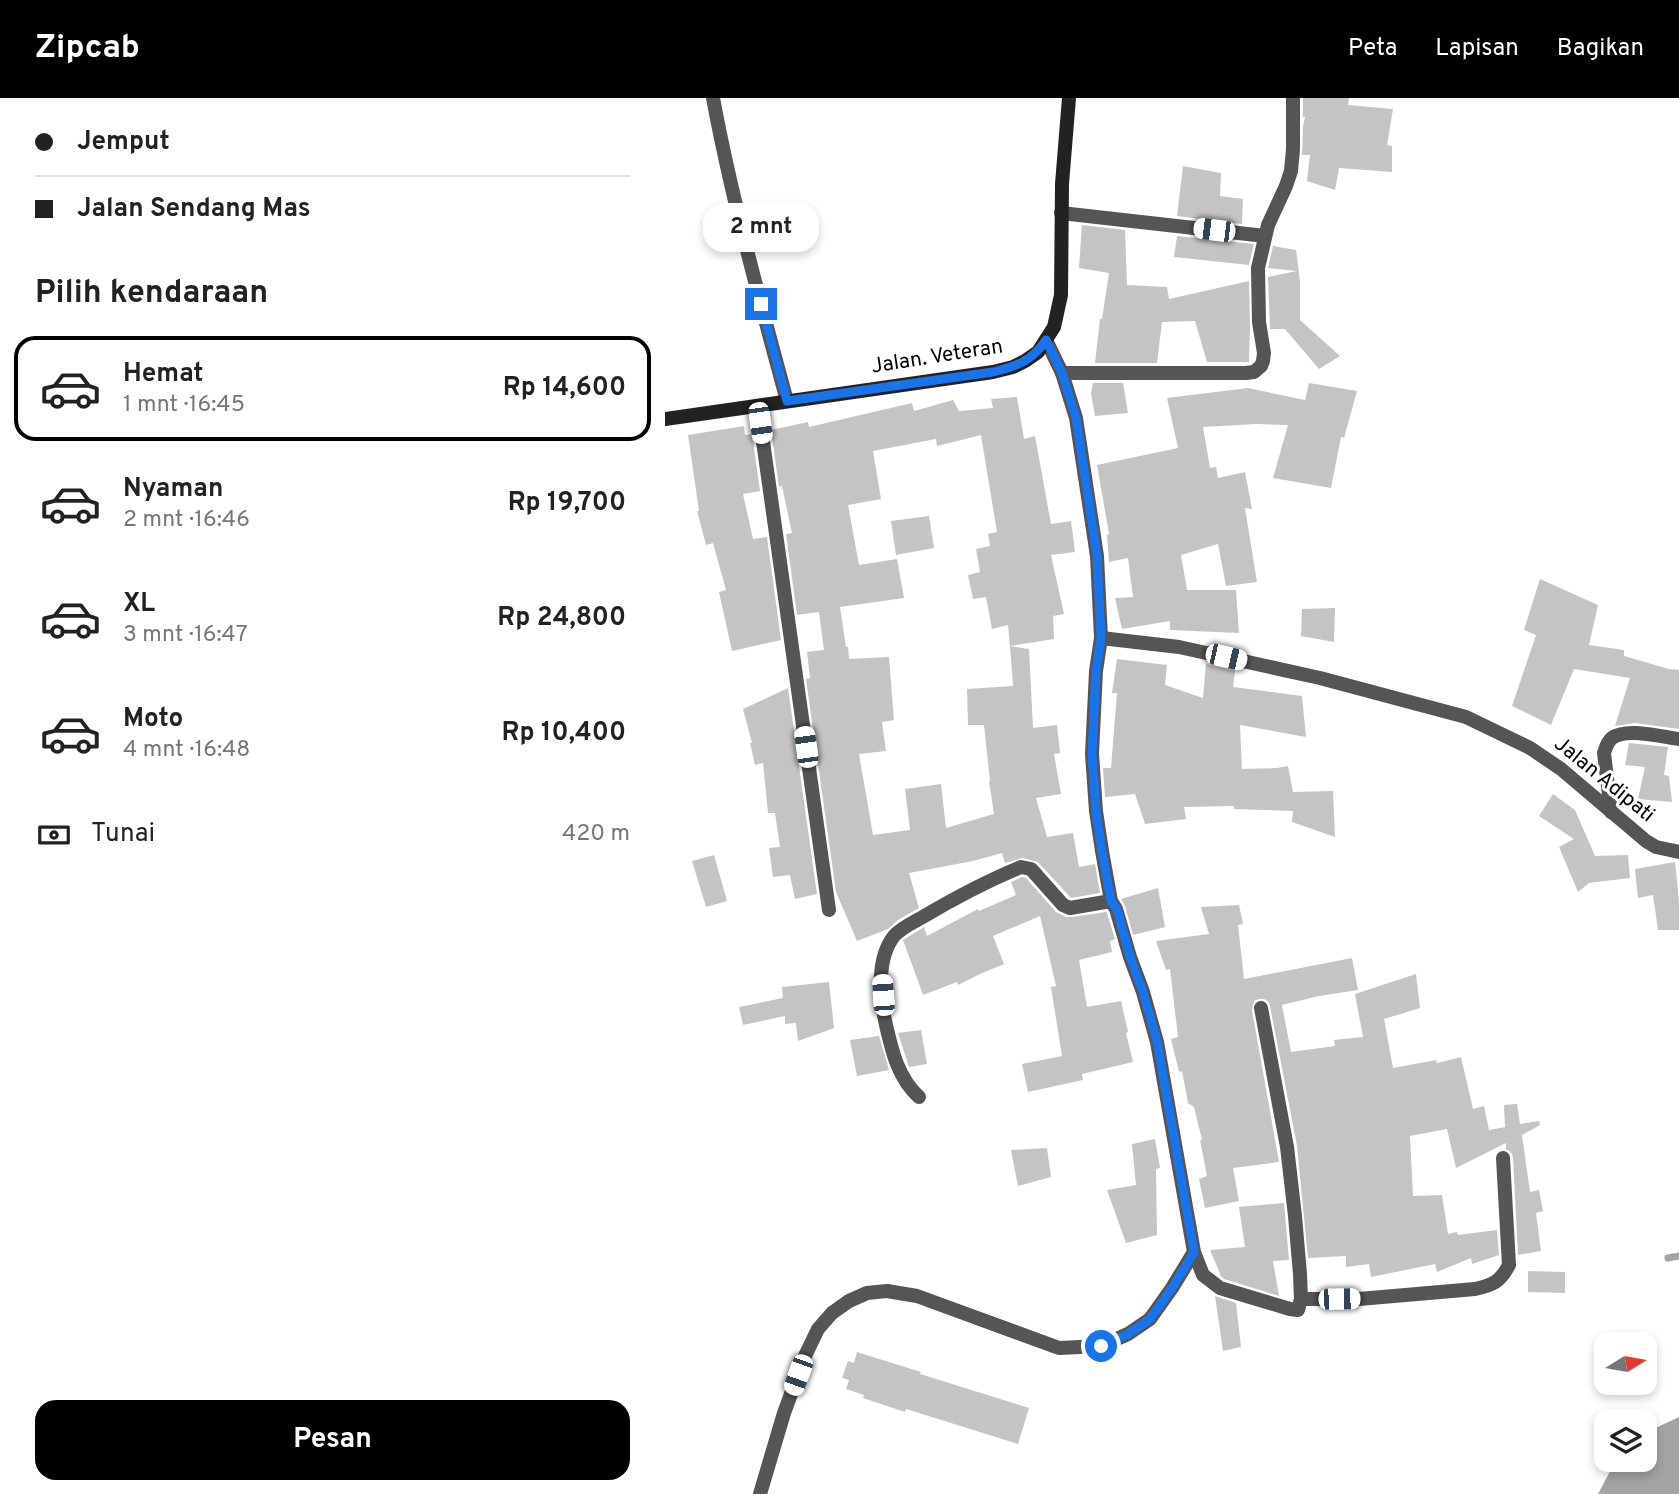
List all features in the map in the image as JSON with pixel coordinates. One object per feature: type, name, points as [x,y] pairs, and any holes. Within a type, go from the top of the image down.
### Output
[{"type":"street","points":[[713,98],[745,240],[787,401]]},
{"type":"street","name":"Jalan. Veteran","points":[[665,418],[993,372],[1013,367],[1038,352],[1054,327],[1061,295],[1061,213],[1069,98]]},
{"type":"street","points":[[1062,373],[1227,373],[1254,372],[1261,366],[1264,353],[1259,321],[1258,268],[1268,225],[1290,171],[1293,98]]},
{"type":"street","points":[[1061,213],[1265,236]]},
{"type":"street","points":[[1046,340],[1062,373],[1076,418],[1097,556],[1101,638],[1096,671],[1092,754],[1102,852],[1111,901],[1117,909],[1157,1041],[1194,1252],[1203,1275],[1220,1288],[1296,1310],[1299,1309],[1301,1299],[1287,1147],[1261,1008]]},
{"type":"street","points":[[758,406],[829,910]]},
{"type":"street","name":"Jalan Adipati","points":[[1101,638],[1179,647],[1466,717],[1531,748],[1561,769],[1646,841],[1656,847],[1679,852]]},
{"type":"street","points":[[1611,812],[1604,753],[1607,743],[1613,737],[1624,733],[1679,739]]},
{"type":"street","points":[[919,1097],[901,1074],[884,1015],[881,974],[887,949],[895,934],[936,909],[1021,867],[1031,869],[1063,905],[1070,908],[1111,901]]},
{"type":"street","points":[[1301,1299],[1359,1298],[1475,1289],[1493,1284],[1509,1265],[1503,1158]]},
{"type":"street","points":[[760,1494],[784,1413],[805,1356],[818,1329],[832,1313],[849,1301],[867,1293],[887,1291],[917,1296],[1059,1348],[1101,1346],[1128,1334],[1150,1319],[1194,1252]]},
{"type":"shaded area","points":[[1679,1417],[1679,1494],[1598,1494],[1610,1472],[1657,1472],[1657,1427]]},
{"type":"building","points":[[1303,98],[1349,98],[1348,105],[1393,109],[1387,145],[1392,146],[1392,172],[1339,168],[1335,190],[1307,181],[1310,155],[1302,155],[1305,117]]},
{"type":"building","points":[[1183,166],[1221,173],[1220,196],[1243,199],[1242,224],[1177,216]]},
{"type":"building","points":[[1082,225],[1125,230],[1127,285],[1167,287],[1169,299],[1249,281],[1249,362],[1207,362],[1195,321],[1162,322],[1157,363],[1095,363],[1109,273],[1079,268]]},
{"type":"building","points":[[1177,236],[1254,244],[1249,265],[1174,257]]},
{"type":"building","points":[[1273,246],[1296,250],[1300,282],[1300,320],[1340,356],[1319,369],[1285,329],[1270,329],[1268,277],[1297,271],[1268,268]]},
{"type":"building","points":[[1093,383],[1123,383],[1128,413],[1095,416],[1091,394]]},
{"type":"building","points":[[1309,383],[1357,391],[1344,438],[1341,437],[1331,488],[1273,478],[1288,425],[1203,427],[1210,468],[1216,467],[1218,478],[1245,472],[1252,509],[1245,508],[1257,582],[1226,586],[1218,544],[1181,555],[1187,590],[1236,590],[1239,633],[1170,630],[1170,621],[1122,629],[1115,598],[1133,597],[1128,558],[1109,562],[1109,534],[1097,465],[1178,448],[1167,398],[1248,388],[1305,400]]},
{"type":"building","points":[[1017,397],[1024,439],[1035,436],[1051,524],[1071,521],[1075,552],[1051,555],[1064,614],[1053,616],[1054,639],[1010,646],[1029,649],[1033,728],[1057,725],[1060,753],[1054,754],[1061,794],[1036,798],[1047,837],[1073,833],[1079,867],[1095,864],[1100,893],[1071,898],[1038,862],[1022,858],[1005,863],[1002,853],[909,873],[919,908],[888,929],[857,941],[836,892],[806,679],[810,678],[807,652],[824,650],[819,612],[797,615],[786,534],[792,533],[782,486],[779,487],[771,430],[808,422],[809,427],[912,403],[914,411],[953,400],[959,411],[993,408],[991,399]],"holes":[[[981,435],[997,532],[988,534],[990,546],[976,549],[980,572],[968,575],[973,599],[986,597],[992,629],[1008,625],[1013,686],[967,689],[968,725],[984,725],[994,814],[946,828],[941,784],[905,789],[910,830],[873,835],[859,754],[886,751],[882,722],[894,720],[889,657],[849,659],[840,607],[904,598],[897,559],[859,565],[848,505],[881,499],[873,451],[936,439],[937,446]]]},
{"type":"building","points":[[744,426],[745,435],[752,434],[760,491],[743,494],[753,539],[767,537],[781,640],[732,651],[719,592],[726,590],[713,543],[706,545],[697,511],[688,435]]},
{"type":"building","points":[[929,516],[934,548],[896,555],[891,521]]},
{"type":"building","points":[[1540,579],[1598,605],[1589,645],[1624,650],[1624,656],[1679,670],[1679,729],[1635,723],[1615,726],[1630,678],[1574,669],[1551,725],[1512,706],[1536,635],[1524,630]]},
{"type":"building","points":[[1335,608],[1334,642],[1301,636],[1302,609]]},
{"type":"building","points":[[1117,659],[1167,665],[1165,685],[1203,698],[1206,664],[1235,671],[1233,687],[1302,696],[1306,737],[1240,725],[1242,769],[1288,766],[1293,792],[1333,791],[1335,837],[1292,822],[1293,811],[1234,809],[1234,806],[1184,807],[1186,819],[1145,824],[1135,794],[1105,797],[1103,768],[1111,768],[1117,693],[1112,693]]},
{"type":"building","points":[[788,688],[817,894],[795,899],[790,875],[773,877],[769,848],[780,847],[775,813],[768,813],[763,763],[755,765],[743,709]]},
{"type":"building","points":[[1629,743],[1668,747],[1664,775],[1669,776],[1672,802],[1638,799],[1645,767],[1625,765]]},
{"type":"building","points":[[1553,794],[1575,810],[1595,856],[1628,855],[1630,878],[1589,883],[1578,892],[1559,847],[1574,839],[1539,816]]},
{"type":"building","points":[[714,855],[727,901],[706,907],[692,861]]},
{"type":"building","points":[[1675,862],[1679,930],[1658,930],[1653,895],[1638,898],[1635,869]]},
{"type":"building","points":[[1026,878],[1056,912],[1066,917],[1107,913],[1115,939],[1110,941],[1112,952],[1079,960],[1087,1007],[1121,1001],[1133,1062],[1082,1074],[1083,1080],[1028,1092],[1022,1064],[1062,1056],[1051,987],[1056,986],[1040,916],[993,936],[1004,964],[958,985],[957,982],[923,995],[903,940],[924,927],[927,936],[978,909],[979,911],[1016,895],[1011,882]]},
{"type":"building","points":[[1158,888],[1165,927],[1133,935],[1121,899]]},
{"type":"building","points":[[1239,905],[1243,924],[1238,925],[1244,979],[1352,958],[1358,990],[1282,1005],[1291,1052],[1335,1046],[1334,1040],[1363,1037],[1355,994],[1416,974],[1420,1008],[1384,1019],[1393,1068],[1461,1057],[1473,1109],[1484,1106],[1489,1130],[1505,1127],[1504,1105],[1517,1104],[1520,1124],[1539,1121],[1540,1125],[1522,1135],[1530,1192],[1539,1190],[1543,1211],[1536,1213],[1541,1251],[1518,1255],[1513,1157],[1506,1149],[1506,1143],[1456,1168],[1447,1129],[1410,1136],[1413,1196],[1442,1195],[1448,1234],[1497,1230],[1499,1255],[1472,1264],[1471,1258],[1437,1272],[1435,1264],[1371,1277],[1369,1264],[1346,1267],[1346,1256],[1308,1258],[1297,1146],[1270,1006],[1264,999],[1254,1001],[1252,1010],[1279,1162],[1233,1168],[1239,1201],[1205,1208],[1199,1179],[1207,1176],[1202,1140],[1194,1107],[1188,1103],[1182,1071],[1179,1072],[1171,1039],[1178,1037],[1170,969],[1166,970],[1156,941],[1209,934],[1201,907]]},
{"type":"building","points":[[829,982],[834,1028],[798,1041],[796,1023],[785,1024],[785,1016],[743,1025],[739,1007],[783,998],[782,987]]},
{"type":"building","points":[[921,1030],[927,1064],[909,1067],[898,1033]]},
{"type":"building","points":[[879,1036],[889,1070],[857,1076],[850,1040]]},
{"type":"building","points":[[1155,1139],[1160,1168],[1156,1169],[1157,1235],[1126,1243],[1107,1190],[1136,1185],[1132,1144]]},
{"type":"building","points":[[1047,1148],[1051,1177],[1018,1186],[1011,1150]]},
{"type":"building","points":[[1284,1203],[1289,1260],[1273,1261],[1279,1296],[1224,1279],[1210,1250],[1245,1247],[1239,1207]]},
{"type":"building","points":[[1528,1271],[1565,1272],[1565,1293],[1528,1292]]},
{"type":"building","points":[[1215,1296],[1236,1303],[1241,1347],[1223,1351]]},
{"type":"building","points":[[857,1352],[1029,1408],[1018,1444],[906,1409],[905,1412],[863,1398],[864,1395],[846,1389],[849,1380],[842,1378],[848,1361],[854,1363]]},
{"type":"waterway","points":[[1668,1258],[1679,1256]]},
{"type":"route","points":[[761,304],[787,401],[993,372],[1025,361],[1038,352],[1046,340],[1062,373],[1076,418],[1097,556],[1101,638],[1096,671],[1092,754],[1102,852],[1111,901],[1117,909],[1157,1041],[1194,1252],[1150,1319],[1128,1334],[1101,1346]]}]
